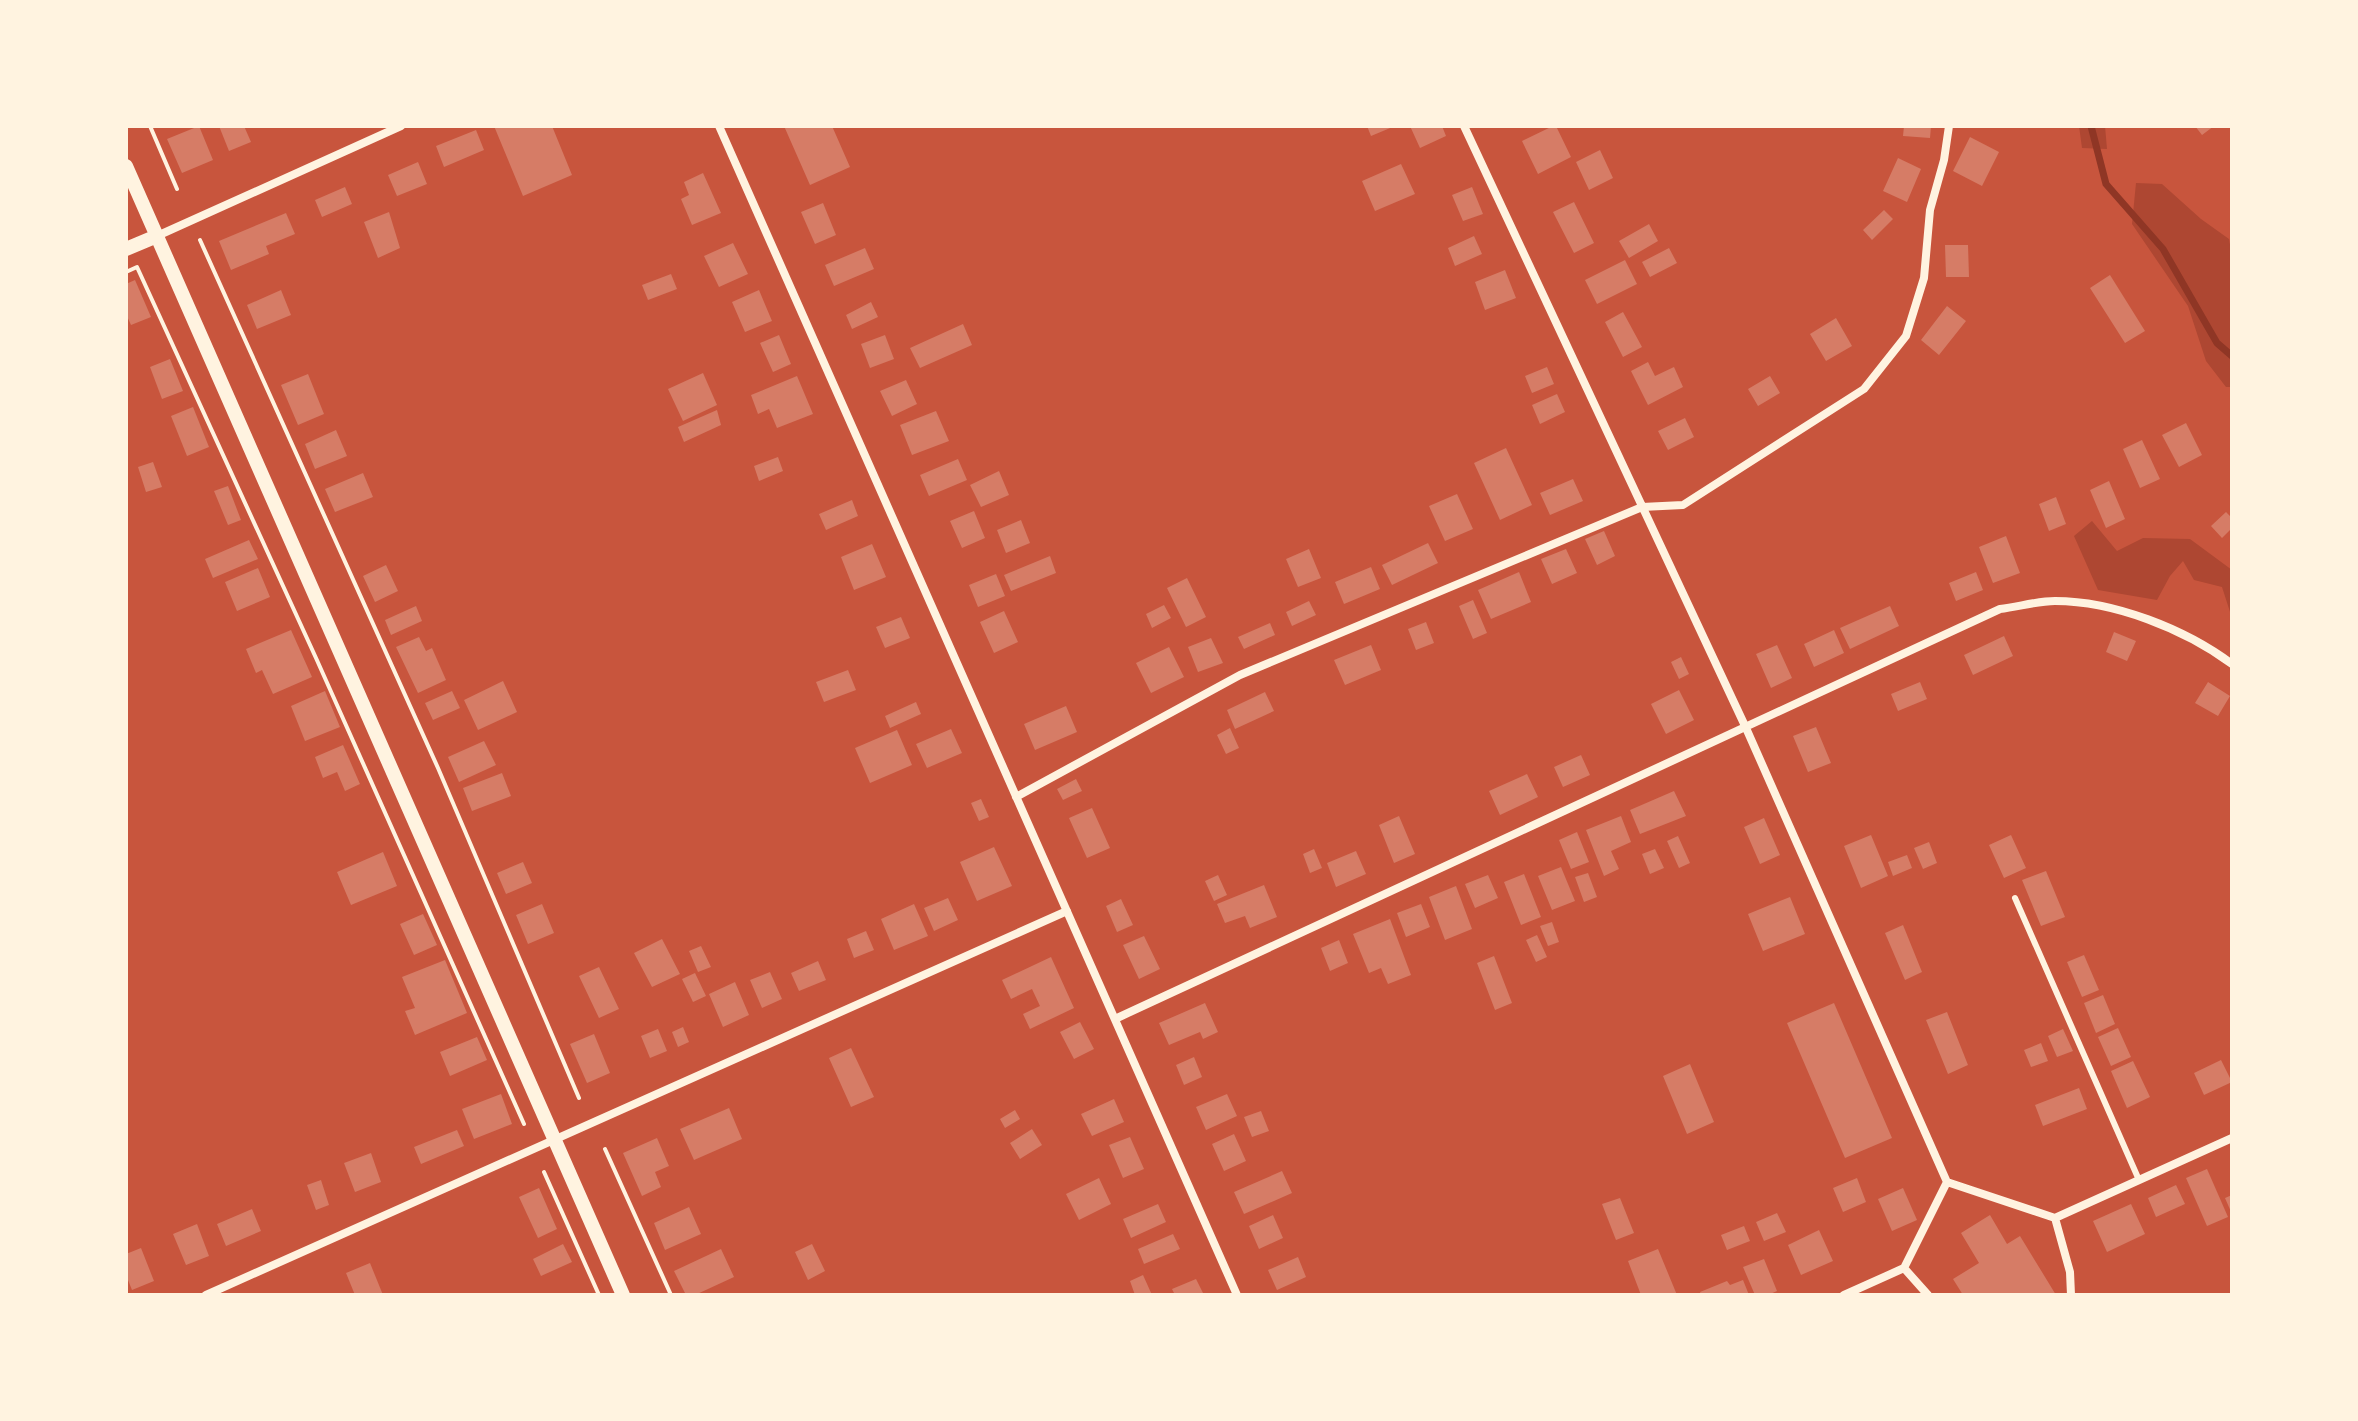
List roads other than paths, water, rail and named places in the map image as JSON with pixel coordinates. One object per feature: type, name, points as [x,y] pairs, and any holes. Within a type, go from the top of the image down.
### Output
[{"type":"street","points":[[126,249],[401,126]]},
{"type":"street","points":[[719,126],[1237,1295]]},
{"type":"street","points":[[1464,126],[1746,728],[1947,1182],[2055,1218],[2232,1138]]},
{"type":"street","points":[[1016,797],[1240,675],[1642,507],[1683,505],[1864,389],[1906,336],[1924,278],[1930,210],[1944,160],[1949,126]]},
{"type":"street","points":[[126,166],[623,1295]]},
{"type":"street","points":[[1115,1019],[2000,609],[2055,601],[2131,611],[2214,650],[2232,664]]},
{"type":"street","points":[[206,1295],[1067,911]]},
{"type":"street","points":[[1844,1295],[1904,1268],[1947,1182]]},
{"type":"street","points":[[2055,1218],[2070,1272],[2071,1295]]},
{"type":"street","points":[[1904,1268],[1928,1295]]},
{"type":"lane","points":[[2015,898],[2139,1180]]},
{"type":"waterway","points":[[2091,126],[2106,184],[2163,249],[2217,343],[2232,356]]}]
